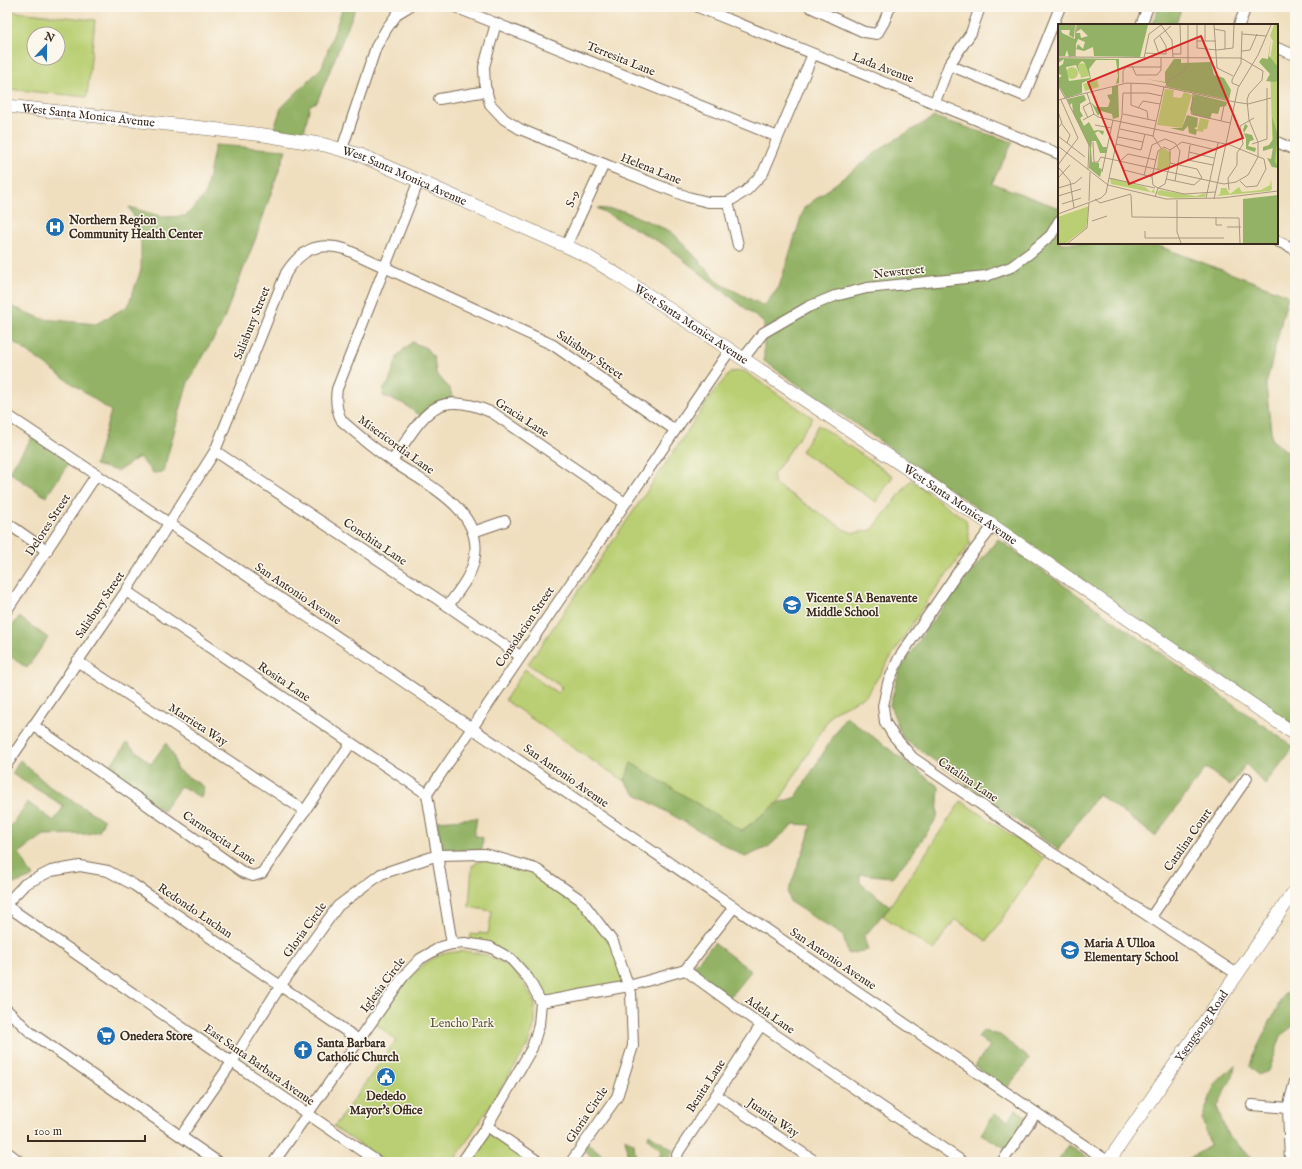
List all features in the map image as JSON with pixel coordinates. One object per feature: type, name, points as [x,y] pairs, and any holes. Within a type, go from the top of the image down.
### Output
[{"type":"main road","name":"West Santa Monica Avenue","points":[[7,106],[264,135],[306,141],[342,149],[378,162],[566,246],[615,274],[993,526],[1295,734]]},
{"type":"main road","name":"Ysengsong Road","points":[[1109,1162],[1295,890]]},
{"type":"street","points":[[342,149],[376,47],[398,13],[408,7]]},
{"type":"street","name":"Terresita Lane","points":[[455,7],[778,137]]},
{"type":"street","name":"Lada Avenue","points":[[698,7],[935,102],[1058,154]]},
{"type":"street","points":[[810,7],[864,32],[877,34],[890,7]]},
{"type":"street","points":[[935,102],[950,64],[971,33],[980,7]]},
{"type":"street","points":[[950,64],[1024,96],[1060,7]]},
{"type":"street","points":[[1141,24],[1148,7]]},
{"type":"street","points":[[1239,24],[1246,7]]},
{"type":"street","name":"Helena Lane","points":[[496,23],[484,67],[490,104],[504,119],[520,129],[688,197],[708,202],[728,202]]},
{"type":"street","points":[[1278,48],[1295,55]]},
{"type":"street","points":[[738,245],[728,202],[746,191],[763,173],[813,54]]},
{"type":"street","points":[[439,99],[487,91]]},
{"type":"street","points":[[1278,142],[1295,150]]},
{"type":"street","name":"S-9","points":[[566,246],[604,164]]},
{"type":"street","name":"Misericordia Lane","points":[[419,180],[337,389],[335,400],[338,414],[342,421],[392,461],[448,499],[465,517],[473,532],[475,546],[474,560],[469,575],[448,606]]},
{"type":"street","name":"Newstreet","points":[[743,359],[764,333],[808,307],[835,296],[867,288],[986,276],[1011,267],[1030,253],[1051,234],[1058,223]]},
{"type":"street","points":[[1278,241],[1295,248]]},
{"type":"street","name":"Salisbury Street","points":[[7,764],[126,591],[168,523],[208,464],[215,451],[286,273],[294,261],[304,252],[318,247],[332,245],[345,249],[386,266],[553,345],[675,430]]},
{"type":"street","name":"Consolacion Street","points":[[427,794],[730,350]]},
{"type":"street","name":"Gracia Lane","points":[[392,461],[426,414],[438,406],[452,402],[466,404],[480,407],[493,413],[625,503]]},
{"type":"street","name":"San Antonio Avenue","points":[[7,414],[473,728],[1109,1162]]},
{"type":"street","name":"Conchita Lane","points":[[215,451],[448,606],[520,656]]},
{"type":"street","name":"Delores Street","points":[[7,610],[97,474]]},
{"type":"street","points":[[473,532],[505,521]]},
{"type":"street","points":[[7,523],[47,551]]},
{"type":"street","name":"Catalina Lane","points":[[993,526],[960,570],[899,658],[888,683],[883,706],[885,722],[893,735],[913,758],[1049,851],[1237,974]]},
{"type":"street","name":"Rosita Lane","points":[[126,591],[427,794]]},
{"type":"street","name":"Marrieta Way","points":[[78,660],[305,811]]},
{"type":"street","name":"Carmencita Lane","points":[[33,725],[248,875],[258,876],[262,874],[351,743]]},
{"type":"street","name":"Catalina Court","points":[[1151,918],[1247,778]]},
{"type":"street","points":[[427,794],[452,944]]},
{"type":"street","name":"Gloria Circle","points":[[181,1136],[232,1062],[281,986],[338,906],[381,874],[438,854],[485,854],[536,869],[581,900],[613,942],[631,993],[633,1046],[617,1097],[571,1162]]},
{"type":"street","name":"Redondo Luchan","points":[[7,905],[26,884],[51,871],[80,866],[108,871],[134,885],[359,1040]]},
{"type":"street","name":"East Santa Barbara Avenue","points":[[7,905],[378,1162]]},
{"type":"street","points":[[462,1162],[487,1126],[532,1048],[538,1025],[541,1002],[629,986],[685,970],[734,907]]},
{"type":"street","name":"Iglesia Circle","points":[[274,1162],[403,977],[420,959],[441,947],[452,944],[465,943],[490,948],[511,959],[528,978],[541,1002]]},
{"type":"street","name":"Adela Lane","points":[[685,970],[761,1025],[963,1162]]},
{"type":"street","points":[[7,1010],[30,1032],[218,1162]]},
{"type":"street","name":"Benita Lane","points":[[678,1162],[677,1155],[679,1150],[761,1025]]},
{"type":"street","points":[[1290,1162],[1288,1108],[1295,1081]]},
{"type":"street","name":"Juanita Way","points":[[716,1095],[816,1162]]},
{"type":"street","points":[[1252,1105],[1288,1108]]},
{"type":"street","points":[[1002,1162],[1036,1113]]},
{"type":"street","points":[[487,1126],[539,1162]]},
{"type":"street","points":[[7,1152],[20,1162]]},
{"type":"green space","points":[[343,7],[356,7],[317,102],[310,105],[304,132],[274,129],[281,108],[322,67]]},
{"type":"green space","points":[[1159,7],[1182,7],[1175,24],[1152,24]]},
{"type":"green space","points":[[7,11],[95,20],[87,97],[7,89]]},
{"type":"green space","points":[[934,117],[1013,142],[992,183],[1058,208],[1058,244],[1154,244],[1288,295],[1266,385],[1272,440],[1295,457],[1295,727],[764,361],[764,323],[663,244],[597,208],[624,211],[672,232],[721,284],[764,306],[779,287],[804,208],[886,145]]},
{"type":"green space","points":[[215,145],[286,150],[255,240],[220,328],[188,382],[163,472],[153,473],[139,457],[118,471],[95,465],[111,411],[12,341],[7,348],[7,302],[13,307],[43,319],[96,324],[128,306],[141,270],[141,231],[129,207],[163,217],[186,216],[205,195]]},
{"type":"green space","points":[[412,342],[426,348],[434,358],[436,373],[450,389],[453,401],[421,416],[402,403],[383,396],[384,389],[389,382],[398,355]]},
{"type":"green space","points":[[744,371],[813,418],[773,475],[775,484],[845,530],[854,533],[872,530],[911,480],[966,520],[970,544],[931,595],[866,696],[833,712],[778,803],[741,831],[631,763],[625,781],[585,756],[505,700],[525,669],[542,683],[558,693],[562,687],[528,664],[715,390],[731,372]]},
{"type":"green space","points":[[818,425],[893,476],[876,502],[801,451]]},
{"type":"green space","points":[[33,436],[70,461],[46,497],[9,472]]},
{"type":"green space","points":[[998,539],[1294,747],[1265,784],[1246,764],[1230,786],[1206,768],[1155,836],[1098,794],[1058,850],[902,737],[890,705],[899,672],[927,628]]},
{"type":"green space","points":[[19,617],[48,638],[27,668],[7,654],[7,634]]},
{"type":"green space","points":[[846,716],[939,787],[937,818],[912,854],[892,877],[860,874],[860,883],[890,906],[864,937],[868,950],[848,954],[843,936],[790,902],[788,892],[807,841],[811,825],[794,824],[768,847],[745,857],[634,793],[625,781],[631,763],[742,831],[778,803],[796,797]]},
{"type":"green space","points":[[127,743],[151,764],[166,743],[174,757],[176,769],[204,787],[201,798],[181,786],[163,811],[105,772]]},
{"type":"green space","points":[[20,760],[50,787],[104,820],[99,831],[88,834],[44,835],[19,853],[33,877],[13,884],[7,873],[7,842],[12,834],[8,831],[10,827],[27,802],[54,821],[64,806],[12,774]]},
{"type":"green space","points":[[961,801],[1044,858],[987,941],[955,919],[933,950],[883,916]]},
{"type":"green space","points":[[477,818],[474,835],[483,838],[482,850],[441,851],[437,821]]},
{"type":"green space","points":[[485,858],[536,871],[579,901],[612,943],[625,985],[542,1000],[512,958],[469,942],[470,934],[488,934],[492,911],[469,907],[472,866]]},
{"type":"green space","points":[[714,943],[751,971],[728,999],[690,970]]},
{"type":"green space","name":"Lencho Park","points":[[464,951],[487,955],[507,965],[524,983],[535,1004],[535,1024],[527,1047],[453,1162],[386,1162],[334,1127],[396,1040],[376,1024],[397,994],[413,974],[432,959],[445,953]]},
{"type":"green space","points":[[1295,987],[1295,1024],[1281,1036],[1269,1071],[1258,1075],[1250,1066],[1253,1056],[1284,994]]},
{"type":"green space","points":[[983,1031],[1000,1035],[1030,1059],[1006,1089],[975,1066],[990,1046],[978,1037]]},
{"type":"green space","points":[[1235,1065],[1233,1076],[1217,1107],[1228,1136],[1255,1160],[1255,1162],[1183,1162],[1210,1146],[1202,1119],[1215,1084]]},
{"type":"green space","points":[[1016,1110],[1029,1118],[1007,1149],[981,1134],[994,1114],[1008,1120]]},
{"type":"green space","points":[[490,1133],[533,1162],[469,1162]]},
{"type":"green space","points":[[649,1134],[673,1150],[668,1162],[654,1162],[662,1151],[648,1138]]},
{"type":"green space","points":[[625,1138],[634,1144],[636,1162],[624,1162],[628,1159]]},
{"type":"green space","points":[[587,1143],[613,1162],[598,1162],[585,1151]]},
{"type":"green space","points":[[1068,1145],[1094,1162],[1057,1162]]},
{"type":"place","name":"Northern Region Community Health Center","points":[[55,227]]},
{"type":"place","name":"Vicente S A Benavente Middle School","points":[[792,605]]},
{"type":"place","name":"Maria A Ulloa Elementary School","points":[[1070,950]]},
{"type":"place","name":"Onedera Store","points":[[106,1036]]},
{"type":"place","name":"Santa Barbara Catholic Church","points":[[303,1050]]},
{"type":"place","name":"Dededo Mayor's Office","points":[[386,1077]]}]
